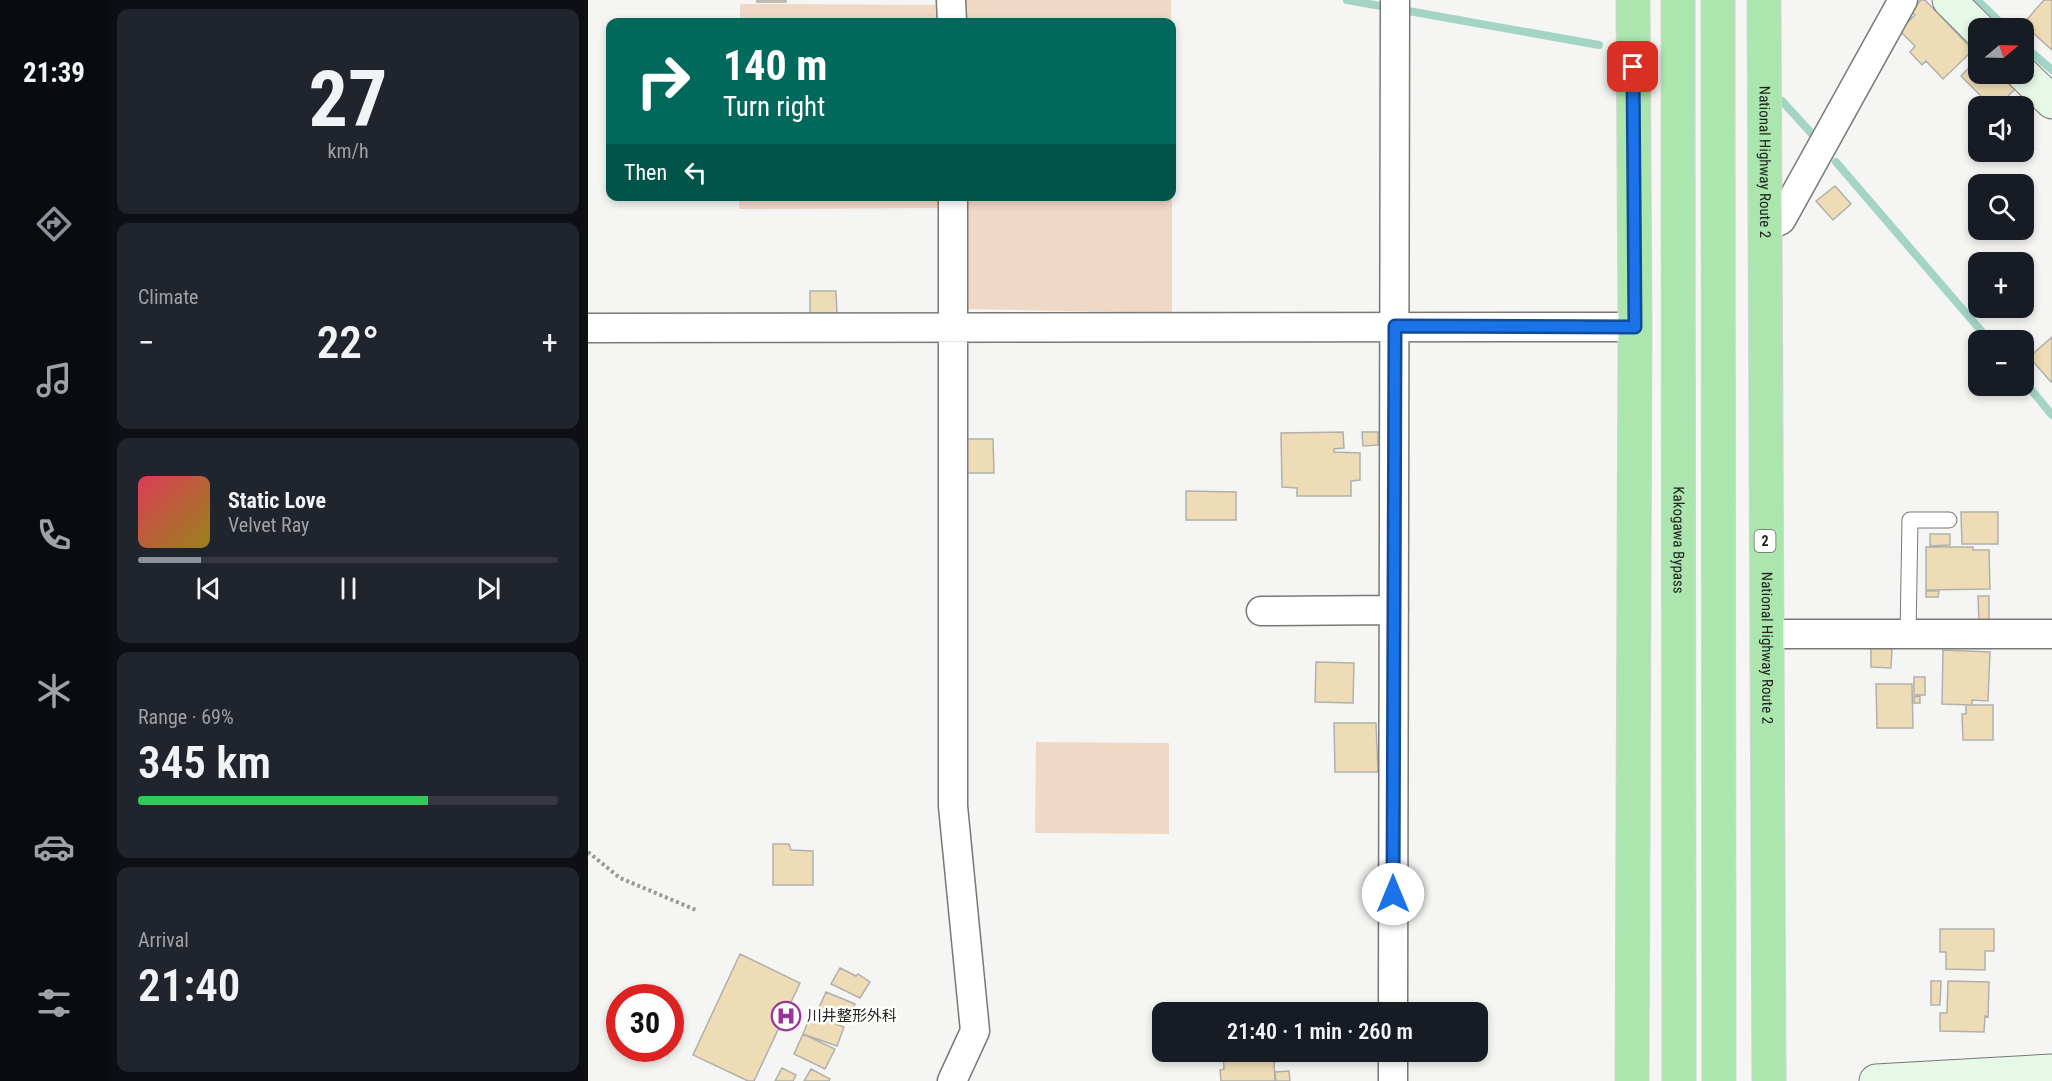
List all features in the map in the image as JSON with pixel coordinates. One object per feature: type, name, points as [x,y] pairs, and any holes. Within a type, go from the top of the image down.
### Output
[{"type":"highway","points":[[1632,1081],[1635,327],[1633,0]]},
{"type":"highway","name":"Kakogawa Bypass","points":[[1678,0],[1679,1070]]},
{"type":"highway","points":[[1718,0],[1719,1070]]},
{"type":"highway","name":"National Highway Route 2","points":[[1764,0],[1769,1081]]},
{"type":"main road","points":[[1948,0],[1968,20]]},
{"type":"main road","points":[[2033,84],[2052,102]]},
{"type":"main road","points":[[1893,1081],[2052,1071]]},
{"type":"street","points":[[951,0],[952,18]]},
{"type":"street","points":[[1764,228],[1781,220],[1903,0]]},
{"type":"street","points":[[1393,1002],[1394,13]]},
{"type":"street","points":[[952,1081],[975,1031],[953,806],[953,201]]},
{"type":"street","points":[[588,327],[1635,327]]},
{"type":"street","points":[[1261,611],[1394,610]]},
{"type":"street","points":[[1766,634],[2052,634]]},
{"type":"street","points":[[1393,1062],[1393,1081]]},
{"type":"lane","points":[[1908,634],[1910,520],[1949,520]]},
{"type":"path","points":[[588,852],[620,879],[696,910]]},
{"type":"shaded area","points":[[962,0],[1171,0],[1171,18],[962,18]]},
{"type":"shaded area","points":[[740,4],[942,5],[942,18],[740,18]]},
{"type":"shaded area","points":[[739,201],[941,201],[941,208],[739,209]]},
{"type":"shaded area","points":[[961,201],[1172,201],[1172,313],[961,309]]},
{"type":"shaded area","points":[[1036,742],[1169,743],[1169,834],[1035,833]]},
{"type":"building","points":[[757,0],[786,0],[786,2],[757,2]]},
{"type":"building","points":[[1921,0],[1925,0],[1968,45],[1968,55],[1943,79],[1926,61],[1922,65],[1910,52],[1915,46],[1899,30],[1915,15],[1910,11]]},
{"type":"building","points":[[2044,0],[2052,0],[2052,50],[2034,34],[2034,18],[2028,18]]},
{"type":"building","points":[[1968,69],[1968,83],[1961,76]]},
{"type":"building","points":[[1969,84],[2010,84],[2015,89],[2008,96],[1981,96]]},
{"type":"building","points":[[1835,186],[1851,204],[1833,220],[1816,201]]},
{"type":"building","points":[[810,291],[836,291],[837,315],[810,315]]},
{"type":"building","points":[[2052,337],[2051,382],[2034,363],[2034,353]]},
{"type":"building","points":[[1343,432],[1344,448],[1334,449],[1334,452],[1360,453],[1360,480],[1351,481],[1351,496],[1297,496],[1297,488],[1282,487],[1281,433]]},
{"type":"building","points":[[1362,432],[1378,432],[1378,445],[1363,446]]},
{"type":"building","points":[[967,439],[993,439],[994,473],[966,473]]},
{"type":"building","points":[[1186,491],[1236,492],[1236,520],[1186,520]]},
{"type":"building","points":[[1961,512],[1998,512],[1998,544],[1962,544]]},
{"type":"building","points":[[1930,534],[1950,534],[1950,545],[1930,546]]},
{"type":"building","points":[[1926,547],[1973,547],[1973,550],[1989,550],[1990,589],[1926,590]]},
{"type":"building","points":[[1926,591],[1939,591],[1938,597],[1926,597]]},
{"type":"building","points":[[1978,596],[1989,596],[1989,623],[1979,624]]},
{"type":"building","points":[[1871,646],[1892,647],[1891,668],[1871,667]]},
{"type":"building","points":[[1943,650],[1990,652],[1988,701],[1972,700],[1972,705],[1942,704]]},
{"type":"building","points":[[1316,662],[1354,663],[1353,703],[1315,702]]},
{"type":"building","points":[[1914,677],[1925,677],[1925,695],[1914,695]]},
{"type":"building","points":[[1876,684],[1912,684],[1913,728],[1877,728]]},
{"type":"building","points":[[1920,696],[1920,703],[1914,703],[1914,697]]},
{"type":"building","points":[[1966,705],[1993,705],[1993,740],[1963,740],[1962,714],[1966,714]]},
{"type":"building","points":[[1334,723],[1376,723],[1378,772],[1335,772]]},
{"type":"building","points":[[773,844],[789,844],[791,850],[813,851],[813,885],[773,885]]},
{"type":"building","points":[[1940,929],[1994,929],[1994,951],[1985,951],[1985,970],[1946,969],[1946,952],[1940,952]]},
{"type":"building","points":[[740,954],[800,983],[754,1081],[748,1081],[693,1055]]},
{"type":"building","points":[[840,968],[856,976],[858,974],[870,982],[860,998],[831,984]]},
{"type":"building","points":[[1931,981],[1941,981],[1940,1005],[1931,1005]]},
{"type":"building","points":[[1948,981],[1989,982],[1988,1017],[1985,1016],[1984,1032],[1940,1031],[1940,1013],[1947,1013]]},
{"type":"building","points":[[826,992],[855,1004],[847,1024],[817,1012]]},
{"type":"building","points":[[811,1015],[844,1027],[837,1046],[803,1034]]},
{"type":"building","points":[[803,1034],[835,1049],[825,1069],[794,1054]]},
{"type":"building","points":[[1224,1062],[1274,1062],[1275,1081],[1221,1081],[1220,1070],[1224,1069]]},
{"type":"building","points":[[782,1068],[796,1075],[793,1081],[775,1081]]},
{"type":"building","points":[[811,1069],[830,1079],[829,1081],[804,1081]]},
{"type":"building","points":[[1289,1071],[1290,1081],[1276,1081],[1275,1072]]},
{"type":"waterway","points":[[1347,0],[1599,45]]},
{"type":"waterway","points":[[1977,0],[1996,18]]},
{"type":"waterway","points":[[2034,55],[2052,70]]},
{"type":"waterway","points":[[1782,101],[1813,135]]},
{"type":"waterway","points":[[1836,162],[1980,330]]},
{"type":"waterway","points":[[2034,393],[2052,415]]},
{"type":"place","name":"川井整形外科","points":[[786,1016]]},
{"type":"route","points":[[1393,894],[1395,326],[1635,327],[1633,67]]}]
